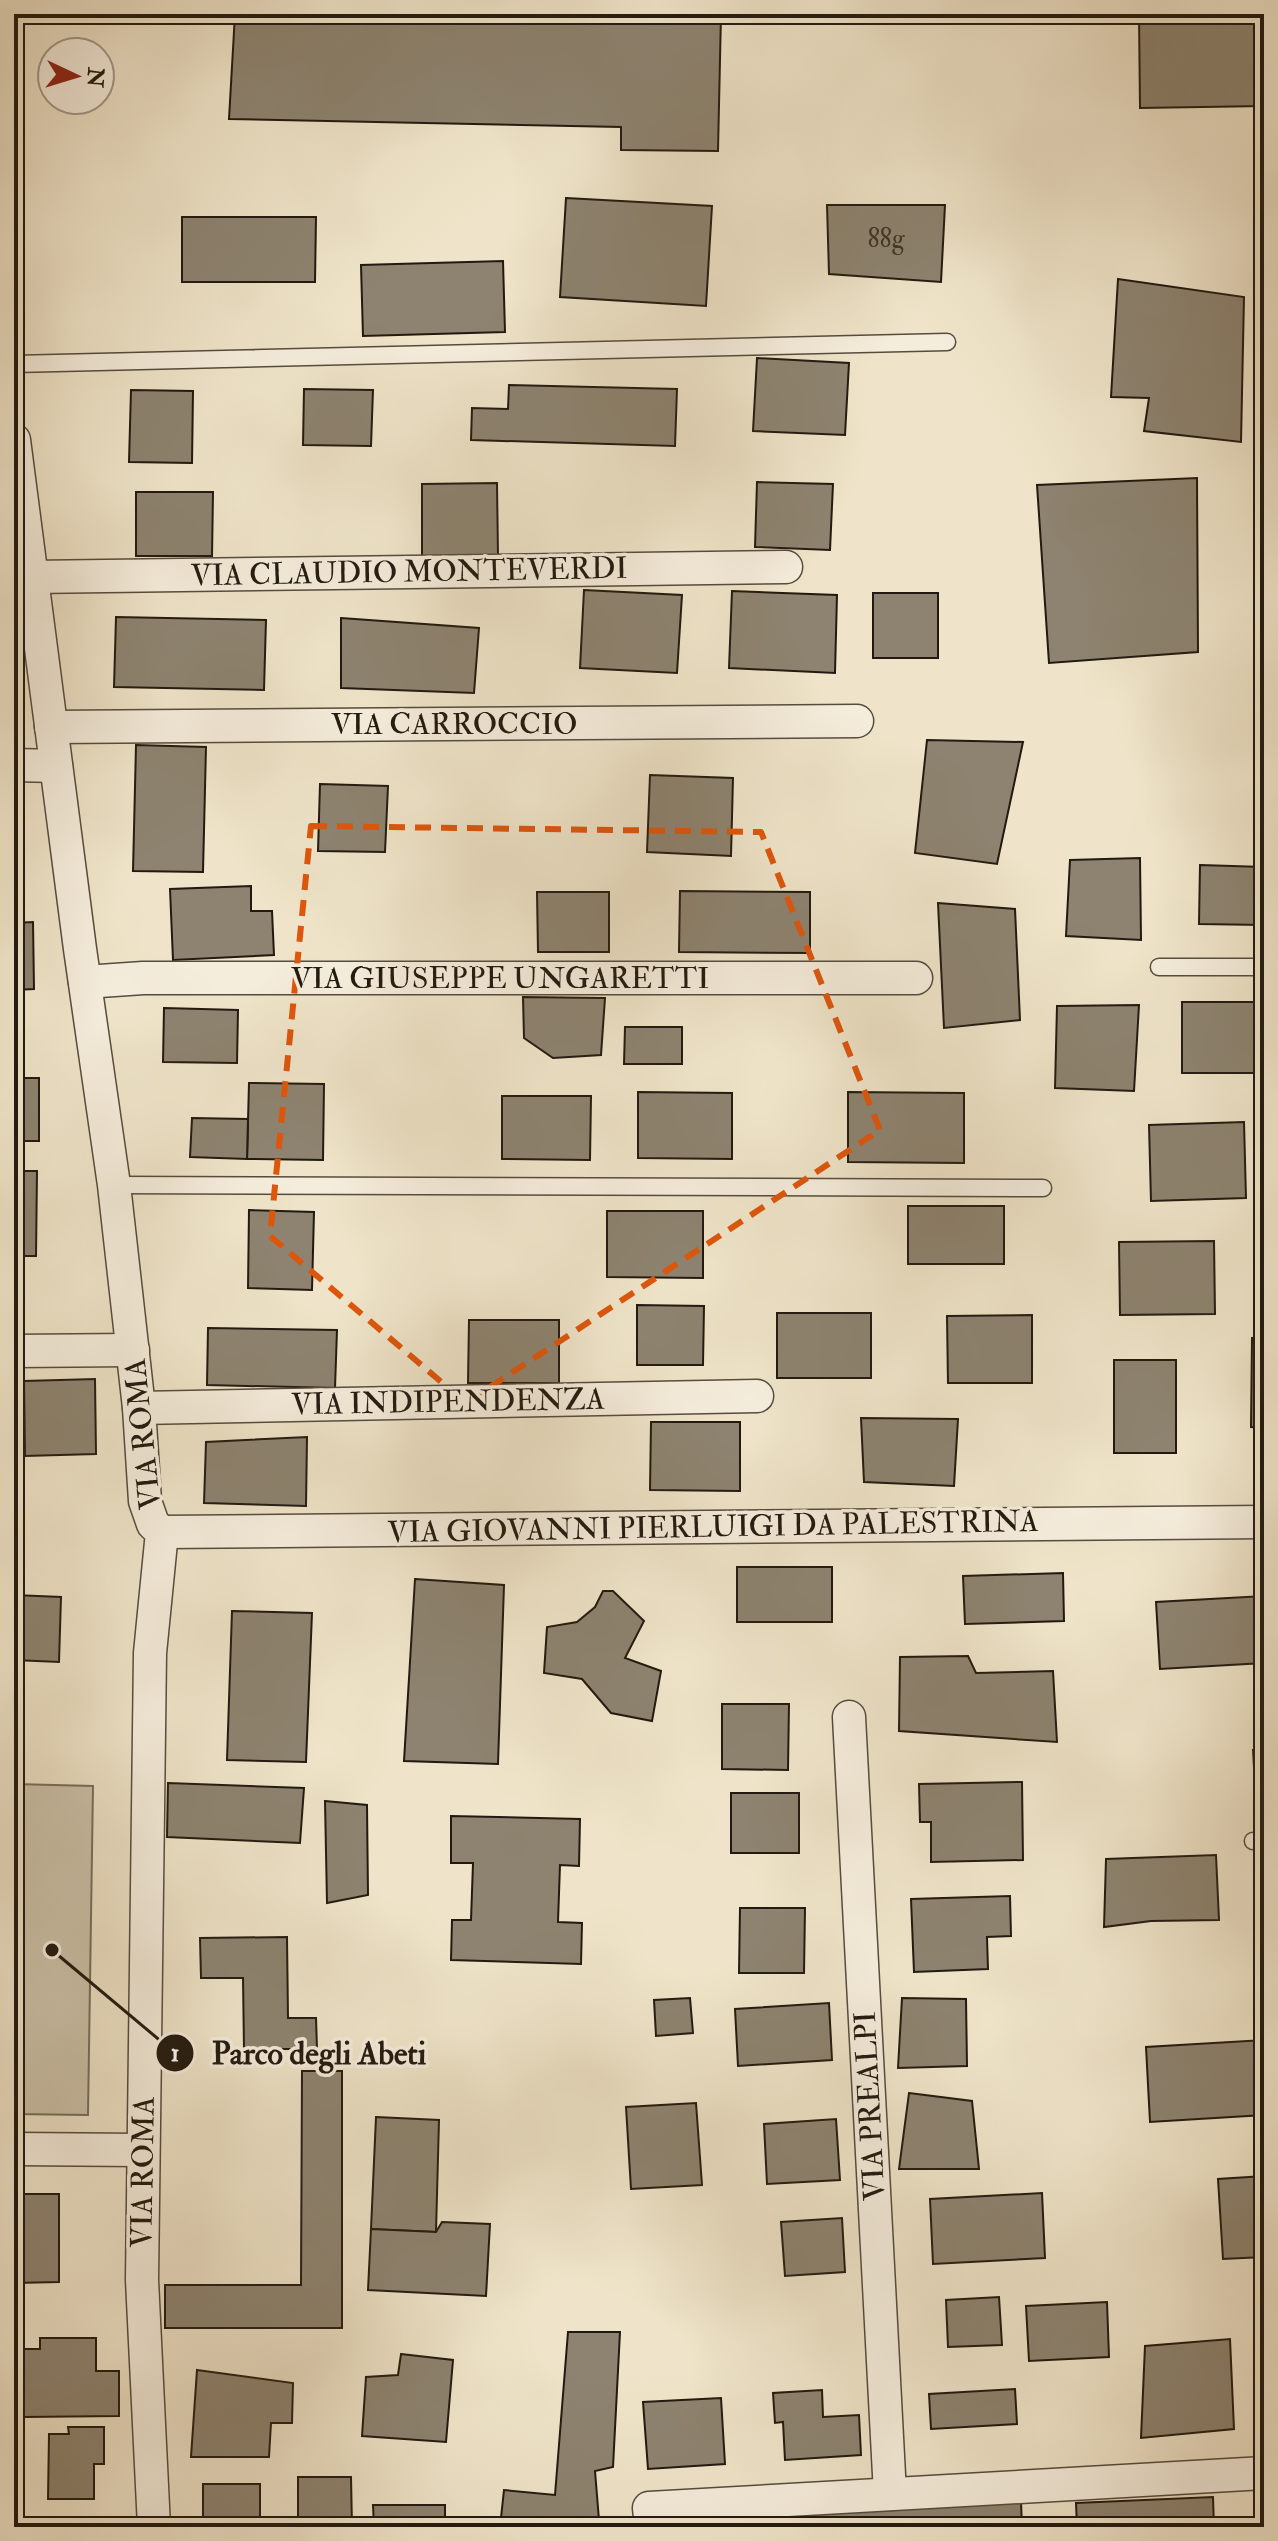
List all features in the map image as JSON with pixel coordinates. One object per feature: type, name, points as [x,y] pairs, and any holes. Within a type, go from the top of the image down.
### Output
[{"type":"street","name":"VIA ROMA","points":[[14,440],[114,1185],[139,1408],[145,1501],[153,1524],[162,1532],[150,1653],[143,2150],[142,2280],[154,2527]]},
{"type":"street","name":"VIA CLAUDIO MONTEVERDI","points":[[31,577],[786,567]]},
{"type":"street","name":"VIA CARROCCIO","points":[[51,727],[857,721]]},
{"type":"street","points":[[14,765],[56,766]]},
{"type":"street","name":"VIA GIUSEPPE UNGARETTI","points":[[85,982],[143,978],[916,978]]},
{"type":"street","points":[[14,1351],[133,1350]]},
{"type":"street","name":"VIA INDIPENDENZA","points":[[139,1408],[757,1396]]},
{"type":"street","name":"VIA GIOVANNI PIERLUIGI DA PALESTRINA","points":[[162,1532],[1264,1522]]},
{"type":"street","name":"VIA PREALPI","points":[[849,1717],[890,2494]]},
{"type":"street","points":[[14,2149],[143,2150]]},
{"type":"street","points":[[650,2518],[890,2494],[1264,2473]]},
{"type":"lane","points":[[14,364],[947,342]]},
{"type":"lane","points":[[1159,967],[1264,967]]},
{"type":"lane","points":[[114,1185],[1043,1188]]},
{"type":"highlighted area","points":[[311,826],[761,832],[880,1130],[466,1403],[270,1236]]},
{"type":"shaded area","points":[[14,1784],[93,1786],[88,2115],[14,2114]]},
{"type":"building","points":[[235,14],[721,14],[718,151],[621,150],[621,127],[229,119]]},
{"type":"building","points":[[1139,14],[1264,14],[1264,106],[1140,108]]},
{"type":"building","points":[[566,198],[712,206],[706,306],[560,297]]},
{"type":"building","points":[[827,205],[945,205],[941,282],[829,274]]},
{"type":"building","points":[[182,217],[316,217],[315,282],[182,282]]},
{"type":"building","points":[[503,261],[505,332],[363,336],[361,265]]},
{"type":"building","points":[[1118,279],[1244,297],[1241,442],[1144,431],[1149,398],[1111,397]]},
{"type":"building","points":[[757,358],[849,363],[845,435],[753,431]]},
{"type":"building","points":[[509,385],[677,389],[675,446],[471,440],[472,408],[508,409]]},
{"type":"building","points":[[304,389],[373,390],[371,446],[303,445]]},
{"type":"building","points":[[131,390],[193,391],[192,463],[129,462]]},
{"type":"building","points":[[1197,478],[1198,652],[1049,663],[1037,485]]},
{"type":"building","points":[[757,482],[833,484],[830,550],[755,547]]},
{"type":"building","points":[[497,483],[498,556],[422,557],[422,484]]},
{"type":"building","points":[[136,492],[213,492],[212,556],[136,556]]},
{"type":"building","points":[[584,590],[682,595],[677,673],[580,668]]},
{"type":"building","points":[[732,591],[837,595],[835,673],[729,668]]},
{"type":"building","points":[[873,593],[938,593],[938,658],[873,658]]},
{"type":"building","points":[[116,617],[266,620],[264,690],[114,687]]},
{"type":"building","points":[[341,618],[479,628],[474,693],[341,688]]},
{"type":"building","points":[[927,740],[1023,742],[997,864],[915,853]]},
{"type":"building","points":[[136,745],[206,747],[203,872],[133,871]]},
{"type":"building","points":[[650,775],[733,778],[731,856],[647,852]]},
{"type":"building","points":[[320,784],[388,786],[385,852],[318,851]]},
{"type":"building","points":[[1140,858],[1141,940],[1066,936],[1070,860]]},
{"type":"building","points":[[1200,865],[1264,867],[1264,925],[1199,924]]},
{"type":"building","points":[[251,886],[251,911],[272,911],[274,955],[173,960],[170,889]]},
{"type":"building","points":[[680,891],[810,892],[810,953],[679,952]]},
{"type":"building","points":[[537,892],[609,892],[609,952],[538,952]]},
{"type":"building","points":[[938,903],[1015,909],[1020,1020],[944,1028]]},
{"type":"building","points":[[33,922],[34,989],[14,990],[14,923]]},
{"type":"building","points":[[523,997],[605,998],[601,1055],[553,1058],[524,1038]]},
{"type":"building","points":[[1182,1002],[1263,1002],[1263,1073],[1182,1073]]},
{"type":"building","points":[[1139,1005],[1134,1091],[1055,1088],[1057,1006]]},
{"type":"building","points":[[164,1008],[238,1010],[237,1063],[163,1062]]},
{"type":"building","points":[[625,1027],[682,1027],[682,1064],[624,1064]]},
{"type":"building","points":[[14,1078],[39,1078],[39,1141],[14,1141]]},
{"type":"building","points":[[249,1083],[324,1084],[323,1160],[247,1159]]},
{"type":"building","points":[[638,1092],[732,1093],[732,1159],[638,1158]]},
{"type":"building","points":[[848,1092],[964,1093],[964,1163],[848,1162]]},
{"type":"building","points":[[502,1096],[591,1096],[590,1160],[502,1159]]},
{"type":"building","points":[[192,1118],[248,1119],[247,1159],[190,1157]]},
{"type":"building","points":[[1244,1122],[1246,1198],[1151,1201],[1149,1125]]},
{"type":"building","points":[[14,1171],[37,1171],[36,1256],[14,1256]]},
{"type":"building","points":[[908,1206],[1004,1206],[1004,1264],[908,1264]]},
{"type":"building","points":[[249,1210],[314,1212],[312,1290],[248,1288]]},
{"type":"building","points":[[607,1211],[703,1211],[703,1278],[607,1277]]},
{"type":"building","points":[[1214,1241],[1215,1314],[1120,1315],[1119,1242]]},
{"type":"building","points":[[637,1305],[704,1306],[703,1365],[637,1365]]},
{"type":"building","points":[[777,1313],[871,1313],[871,1378],[777,1378]]},
{"type":"building","points":[[1032,1315],[1032,1383],[948,1383],[947,1316]]},
{"type":"building","points":[[469,1320],[559,1320],[559,1383],[468,1383]]},
{"type":"building","points":[[208,1328],[337,1330],[335,1388],[207,1385]]},
{"type":"building","points":[[1252,1338],[1264,1338],[1264,1428],[1251,1427]]},
{"type":"building","points":[[1114,1360],[1176,1360],[1176,1453],[1114,1453]]},
{"type":"building","points":[[95,1379],[96,1454],[25,1456],[24,1381]]},
{"type":"building","points":[[861,1418],[958,1419],[954,1486],[864,1482]]},
{"type":"building","points":[[651,1422],[740,1422],[740,1491],[650,1490]]},
{"type":"building","points":[[307,1437],[306,1506],[204,1503],[206,1442]]},
{"type":"building","points":[[737,1567],[832,1567],[832,1622],[737,1622]]},
{"type":"building","points":[[1063,1573],[1064,1621],[965,1624],[963,1576]]},
{"type":"building","points":[[415,1579],[504,1585],[498,1764],[404,1761]]},
{"type":"building","points":[[603,1591],[613,1591],[644,1621],[625,1658],[661,1671],[652,1721],[611,1713],[582,1679],[544,1673],[547,1627],[577,1622],[595,1607]]},
{"type":"building","points":[[14,1595],[61,1597],[59,1662],[14,1660]]},
{"type":"building","points":[[1264,1596],[1264,1663],[1160,1669],[1156,1602]]},
{"type":"building","points":[[232,1611],[312,1613],[306,1762],[227,1760]]},
{"type":"building","points":[[968,1656],[976,1673],[1053,1671],[1057,1742],[899,1731],[900,1657]]},
{"type":"building","points":[[722,1704],[789,1704],[788,1770],[722,1769]]},
{"type":"building","points":[[14,1709],[20,1710],[16,1766],[14,1766]]},
{"type":"building","points":[[1253,1750],[1264,1750],[1264,1820],[1257,1821]]},
{"type":"building","points":[[1022,1782],[1023,1860],[931,1862],[931,1822],[920,1822],[919,1784]]},
{"type":"building","points":[[168,1783],[304,1788],[300,1843],[167,1837]]},
{"type":"building","points":[[731,1793],[799,1793],[799,1853],[731,1853]]},
{"type":"building","points":[[325,1801],[367,1805],[368,1895],[327,1903]]},
{"type":"building","points":[[451,1816],[580,1819],[579,1866],[560,1865],[558,1922],[582,1923],[581,1964],[451,1960],[452,1920],[471,1920],[473,1863],[451,1863]]},
{"type":"building","points":[[1216,1855],[1219,1920],[1151,1921],[1104,1927],[1106,1859]]},
{"type":"building","points":[[1010,1896],[1011,1936],[987,1937],[988,1969],[914,1972],[911,1899]]},
{"type":"building","points":[[740,1908],[805,1908],[804,1973],[739,1973]]},
{"type":"building","points":[[287,1937],[288,2018],[316,2018],[317,2049],[244,2049],[243,1978],[201,1978],[200,1938]]},
{"type":"building","points":[[690,1998],[693,2033],[656,2036],[654,2000]]},
{"type":"building","points":[[902,1998],[966,1999],[967,2066],[898,2068]]},
{"type":"building","points":[[829,2003],[832,2060],[738,2066],[735,2009]]},
{"type":"building","points":[[1264,2040],[1264,2115],[1150,2122],[1146,2047]]},
{"type":"building","points":[[302,2071],[342,2071],[342,2328],[165,2328],[165,2285],[301,2285]]},
{"type":"building","points":[[909,2093],[972,2101],[979,2169],[899,2169]]},
{"type":"building","points":[[696,2103],[702,2185],[631,2189],[626,2107]]},
{"type":"building","points":[[376,2117],[439,2120],[436,2232],[371,2229]]},
{"type":"building","points":[[836,2119],[840,2180],[767,2184],[764,2124]]},
{"type":"building","points":[[1264,2176],[1264,2257],[1223,2259],[1218,2179]]},
{"type":"building","points":[[1042,2193],[1045,2258],[933,2264],[930,2199]]},
{"type":"building","points":[[14,2194],[59,2194],[59,2282],[14,2283]]},
{"type":"building","points":[[842,2218],[845,2272],[785,2276],[781,2222]]},
{"type":"building","points":[[442,2222],[490,2224],[486,2296],[368,2290],[371,2229],[436,2232]]},
{"type":"building","points":[[999,2297],[1002,2345],[948,2347],[946,2300]]},
{"type":"building","points":[[1107,2302],[1109,2357],[1029,2361],[1026,2306]]},
{"type":"building","points":[[568,2332],[620,2332],[613,2467],[595,2471],[599,2520],[545,2520],[544,2527],[500,2527],[504,2490],[555,2495]]},
{"type":"building","points":[[40,2338],[96,2338],[96,2371],[119,2371],[119,2416],[24,2417],[24,2349],[40,2349]]},
{"type":"building","points":[[1230,2339],[1234,2429],[1141,2438],[1145,2346]]},
{"type":"building","points":[[14,2349],[24,2349],[24,2411],[14,2411]]},
{"type":"building","points":[[401,2354],[453,2360],[446,2442],[362,2436],[366,2377],[398,2375]]},
{"type":"building","points":[[197,2370],[293,2383],[292,2423],[271,2423],[269,2457],[191,2457]]},
{"type":"building","points":[[1015,2389],[1017,2424],[931,2429],[929,2394]]},
{"type":"building","points":[[822,2390],[823,2417],[859,2415],[861,2455],[785,2460],[783,2422],[775,2423],[773,2393]]},
{"type":"building","points":[[721,2398],[725,2464],[648,2469],[643,2402]]},
{"type":"building","points":[[68,2427],[104,2427],[104,2464],[94,2464],[94,2499],[48,2499],[49,2434],[69,2434]]},
{"type":"building","points":[[298,2477],[351,2477],[352,2527],[298,2527]]},
{"type":"building","points":[[203,2484],[260,2484],[260,2527],[203,2527]]},
{"type":"building","points":[[1213,2497],[1214,2527],[1077,2527],[1076,2503]]},
{"type":"building","points":[[1021,2502],[1022,2527],[741,2527],[740,2518]]},
{"type":"building","points":[[373,2505],[445,2505],[445,2527],[374,2527]]},
{"type":"building","points":[[740,2518],[741,2527],[671,2527],[671,2523]]},
{"type":"place","name":"Parco degli Abeti","points":[[52,1950]]}]
